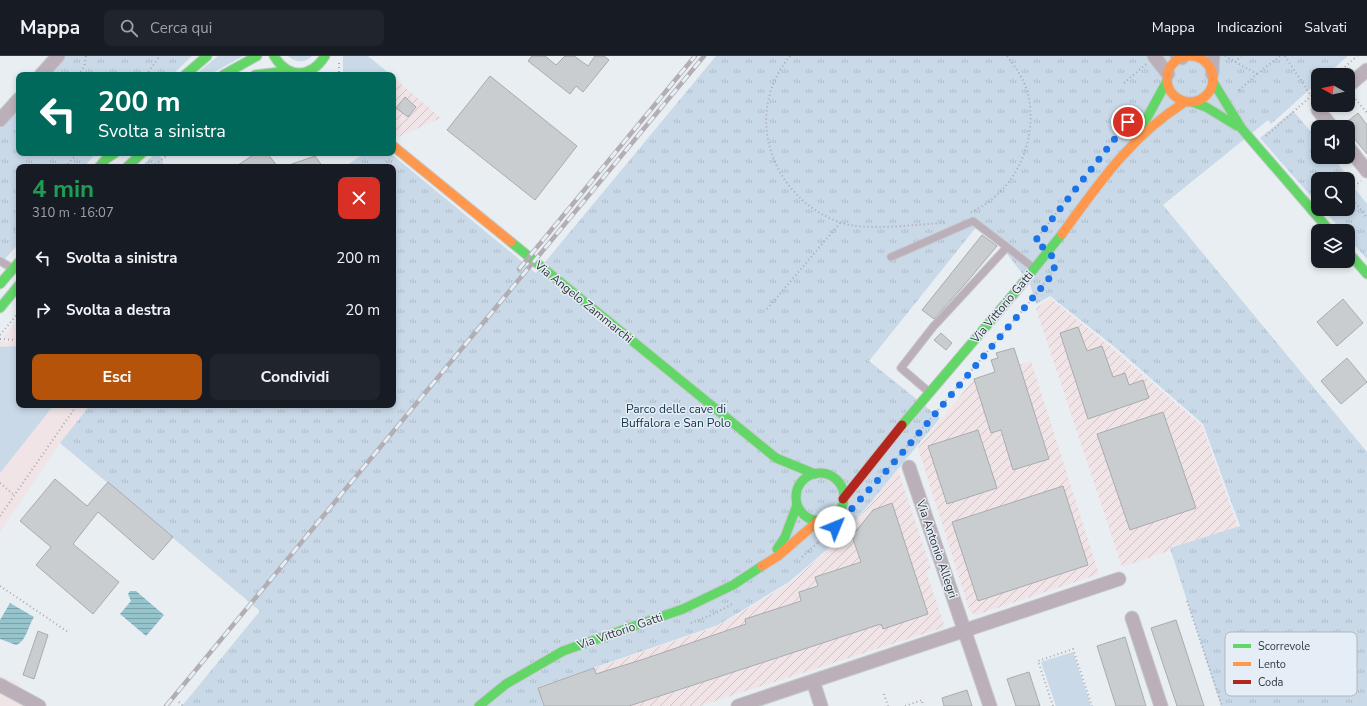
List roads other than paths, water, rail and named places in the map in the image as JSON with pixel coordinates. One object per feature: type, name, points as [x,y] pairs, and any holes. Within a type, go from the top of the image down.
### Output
[{"type":"street","points":[[44,72],[58,56]]},
{"type":"street","points":[[188,72],[207,56]]},
{"type":"street","points":[[228,72],[257,56]]},
{"type":"street","points":[[274,56],[278,64],[292,72]]},
{"type":"street","points":[[1188,102],[1206,96],[1212,78],[1213,56]]},
{"type":"street","points":[[1167,77],[1171,67],[1185,57],[1204,61],[1212,78],[1242,129],[1274,164],[1324,224]]},
{"type":"street","points":[[309,72],[320,64],[324,58]]},
{"type":"street","points":[[324,58],[328,70]]},
{"type":"street","points":[[1151,62],[1167,77],[1172,94],[1188,102],[1206,107],[1242,129]]},
{"type":"street","points":[[1355,80],[1367,70]]},
{"type":"street","name":"Via Vittorio Gatti","points":[[1129,148],[1155,105],[1167,77]]},
{"type":"street","points":[[0,120],[16,102]]},
{"type":"street","name":"Via Vittorio Gatti","points":[[479,706],[506,684],[542,662],[583,643],[683,609],[733,585],[778,556],[818,521],[824,521],[840,511],[844,499],[870,463],[1035,269],[1099,184],[1129,148],[1164,114],[1188,102]]},
{"type":"street","name":"Via Angelo Zammarchi","points":[[396,148],[776,458],[815,474]]},
{"type":"street","points":[[102,164],[110,156]]},
{"type":"street","points":[[129,164],[139,156]]},
{"type":"street","points":[[1355,157],[1365,169]]},
{"type":"street","points":[[1355,260],[1367,274]]},
{"type":"street","points":[[0,284],[16,266]]},
{"type":"street","points":[[0,308],[16,289]]},
{"type":"street","name":"Via Angelo Zammarchi","points":[[776,458],[782,470]]},
{"type":"street","name":"Via Vittorio Gatti","points":[[815,474],[820,473],[832,477],[848,474],[870,463]]},
{"type":"street","name":"Via Antonio Allegri","points":[[909,467],[990,706]]},
{"type":"street","points":[[796,494],[804,479],[815,474]]},
{"type":"street","points":[[832,477],[840,484],[844,499]]},
{"type":"street","points":[[789,482],[796,494]]},
{"type":"street","name":"Via Vittorio Gatti","points":[[765,564],[785,537],[797,505],[796,494]]},
{"type":"street","points":[[797,505],[803,514],[818,521]]},
{"type":"street","points":[[738,706],[1119,579]]},
{"type":"street","points":[[1132,618],[1161,706]]},
{"type":"street","points":[[813,681],[821,706]]},
{"type":"street","points":[[0,686],[39,706]]},
{"type":"lane","points":[[1265,172],[1274,164]]},
{"type":"lane","points":[[891,258],[973,221],[1035,269]]},
{"type":"lane","points":[[929,392],[901,368],[933,327],[1007,247]]},
{"type":"lane","points":[[0,261],[13,269]]},
{"type":"water","points":[[130,591],[136,591],[164,615],[146,636],[120,614],[131,601],[128,594]]},
{"type":"water","points":[[10,603],[34,617],[25,637],[16,645],[0,639],[0,620]]},
{"type":"railway","points":[[519,269],[695,56]]},
{"type":"railway","points":[[166,706],[704,56]]},
{"type":"park label","name":"Parco delle cave di Buffalora e San Polo","points":[[676,416]]}]
